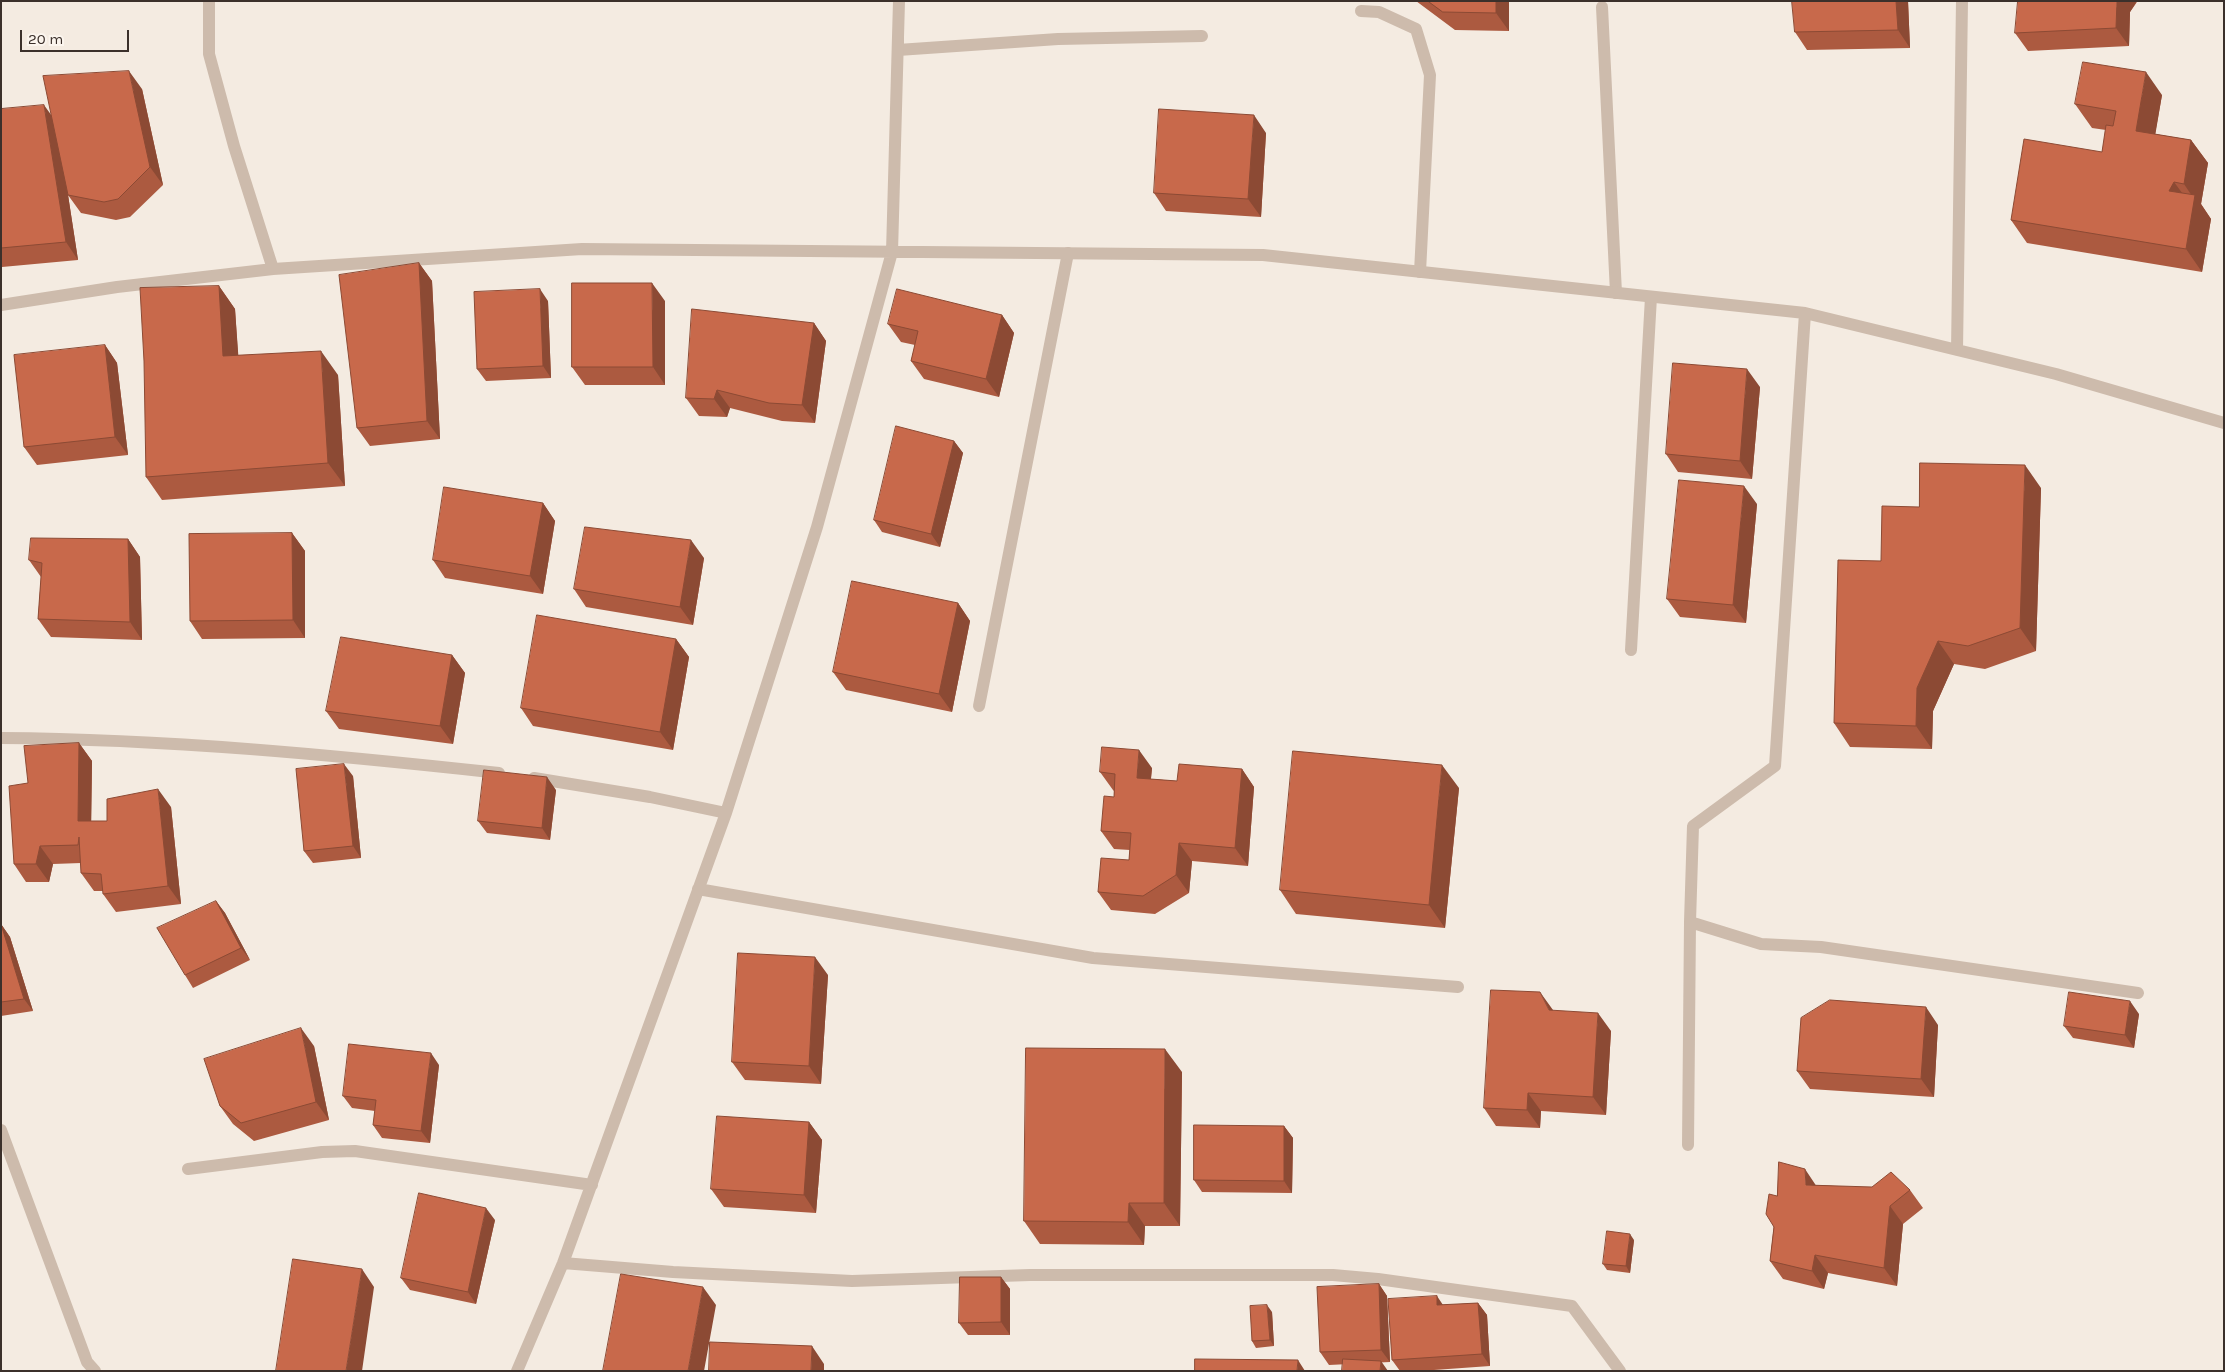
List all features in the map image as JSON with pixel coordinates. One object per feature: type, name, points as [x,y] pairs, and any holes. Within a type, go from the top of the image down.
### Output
[{"type":"street","points":[[210,1],[209,54],[234,146],[272,269]]},
{"type":"street","points":[[517,1371],[563,1264],[726,813],[817,527],[892,252],[899,1]]},
{"type":"street","points":[[1957,350],[1962,1]]},
{"type":"street","points":[[1602,7],[1616,293]]},
{"type":"street","points":[[1361,11],[1379,12],[1416,29],[1430,75],[1420,272]]},
{"type":"street","points":[[898,50],[1058,39],[1202,36]]},
{"type":"street","points":[[1,306],[116,287],[272,269],[582,249],[1262,255],[1805,313],[2056,374],[2224,423]]},
{"type":"street","points":[[979,706],[1068,253]]},
{"type":"street","points":[[1631,650],[1651,297]]},
{"type":"street","points":[[1688,1145],[1693,826],[1776,766],[1805,313]]},
{"type":"street","points":[[1,738],[98,739],[310,753],[512,775],[650,797],[726,813]]},
{"type":"street","points":[[698,889],[1093,958],[1458,987]]},
{"type":"street","points":[[1690,922],[1761,944],[1822,947],[2138,993]]},
{"type":"street","points":[[1,1130],[87,1362],[96,1371]]},
{"type":"street","points":[[188,1169],[322,1152],[355,1151],[592,1184]]},
{"type":"street","points":[[563,1264],[673,1272],[852,1280],[1030,1275],[1333,1275],[1378,1279],[1572,1306],[1620,1371]]},
{"type":"building","points":[[1428,1],[1496,1],[1496,13],[1443,12]]},
{"type":"building","points":[[1792,1],[1896,1],[1898,30],[1795,32]]},
{"type":"building","points":[[2018,1],[2117,1],[2116,28],[2015,33]]},
{"type":"building","points":[[2083,62],[2146,72],[2136,131],[2191,140],[2184,184],[2174,182],[2169,191],[2195,195],[2186,249],[2011,220],[2024,139],[2102,152],[2106,125],[2113,126],[2116,111],[2075,104]]},
{"type":"building","points":[[129,71],[150,167],[118,199],[104,202],[68,195],[43,76]]},
{"type":"building","points":[[44,105],[66,242],[1,248],[1,109]]},
{"type":"building","points":[[1159,109],[1254,115],[1248,199],[1154,193]]},
{"type":"building","points":[[419,263],[427,421],[357,428],[339,275]]},
{"type":"building","points":[[572,283],[652,283],[653,367],[572,367]]},
{"type":"building","points":[[219,286],[223,356],[321,351],[328,463],[146,477],[144,361],[140,288]]},
{"type":"building","points":[[540,289],[543,366],[477,369],[474,292]]},
{"type":"building","points":[[897,289],[1002,315],[986,379],[911,361],[918,331],[888,324]]},
{"type":"building","points":[[692,309],[814,323],[802,405],[769,403],[717,390],[714,399],[686,398]]},
{"type":"building","points":[[105,345],[115,437],[24,447],[14,355]]},
{"type":"building","points":[[1673,363],[1747,369],[1740,461],[1666,454]]},
{"type":"building","points":[[896,426],[954,441],[931,534],[874,520]]},
{"type":"building","points":[[1920,463],[2025,465],[2020,628],[1968,646],[1938,641],[1917,688],[1916,726],[1834,723],[1838,560],[1881,561],[1882,506],[1919,507]]},
{"type":"building","points":[[1679,480],[1744,486],[1733,605],[1667,599]]},
{"type":"building","points":[[444,487],[543,503],[530,576],[433,560]]},
{"type":"building","points":[[585,527],[691,540],[680,607],[574,589]]},
{"type":"building","points":[[292,533],[293,620],[190,621],[189,534]]},
{"type":"building","points":[[31,538],[128,539],[130,622],[38,619],[42,563],[29,560]]},
{"type":"building","points":[[852,581],[958,603],[939,694],[833,672]]},
{"type":"building","points":[[537,615],[676,639],[660,732],[521,708]]},
{"type":"building","points":[[341,637],[452,655],[440,726],[326,711]]},
{"type":"building","points":[[79,743],[78,821],[107,821],[107,799],[158,789],[168,886],[103,894],[101,874],[81,873],[79,837],[78,845],[40,846],[36,864],[14,864],[9,786],[28,783],[24,746]]},
{"type":"building","points":[[1102,747],[1139,750],[1137,778],[1177,781],[1179,764],[1242,769],[1235,848],[1179,843],[1176,875],[1143,896],[1098,892],[1101,858],[1129,860],[1131,833],[1101,831],[1104,796],[1114,797],[1115,774],[1100,772]]},
{"type":"building","points":[[1293,751],[1442,765],[1429,905],[1280,890]]},
{"type":"building","points":[[344,764],[353,846],[304,851],[296,769]]},
{"type":"building","points":[[484,770],[547,777],[542,828],[478,821]]},
{"type":"building","points":[[216,901],[241,948],[185,975],[157,928]]},
{"type":"building","points":[[1,924],[24,999],[1,1002]]},
{"type":"building","points":[[738,953],[815,957],[809,1066],[732,1062]]},
{"type":"building","points":[[1491,990],[1540,992],[1549,1010],[1598,1013],[1593,1097],[1528,1093],[1527,1110],[1484,1108]]},
{"type":"building","points":[[2069,992],[2130,1001],[2125,1035],[2064,1026]]},
{"type":"building","points":[[1830,1000],[1926,1007],[1921,1079],[1797,1071],[1801,1018]]},
{"type":"building","points":[[301,1028],[316,1102],[241,1123],[220,1106],[204,1059]]},
{"type":"building","points":[[349,1044],[431,1053],[421,1131],[373,1125],[376,1100],[343,1096]]},
{"type":"building","points":[[1026,1048],[1165,1049],[1164,1203],[1129,1203],[1128,1222],[1024,1221]]},
{"type":"building","points":[[717,1116],[809,1122],[804,1195],[711,1189]]},
{"type":"building","points":[[1194,1125],[1284,1126],[1284,1181],[1194,1180]]},
{"type":"building","points":[[1779,1162],[1805,1169],[1806,1185],[1872,1187],[1891,1172],[1910,1190],[1890,1206],[1884,1268],[1815,1255],[1812,1271],[1770,1261],[1774,1227],[1766,1214],[1769,1194],[1777,1196]]},
{"type":"building","points":[[419,1193],[486,1208],[468,1292],[401,1278]]},
{"type":"building","points":[[1607,1231],[1630,1234],[1626,1266],[1603,1264]]},
{"type":"building","points":[[293,1259],[362,1269],[346,1371],[276,1371]]},
{"type":"building","points":[[621,1274],[703,1287],[688,1371],[603,1371]]},
{"type":"building","points":[[960,1277],[1001,1277],[1001,1322],[959,1323]]},
{"type":"building","points":[[1379,1284],[1381,1350],[1320,1352],[1317,1287]]},
{"type":"building","points":[[1437,1296],[1437,1305],[1478,1303],[1482,1354],[1392,1360],[1388,1299]]},
{"type":"building","points":[[1267,1305],[1270,1340],[1252,1341],[1250,1306]]},
{"type":"building","points":[[710,1342],[812,1346],[811,1371],[709,1371]]},
{"type":"building","points":[[1195,1359],[1298,1360],[1297,1371],[1195,1371]]},
{"type":"building","points":[[1343,1359],[1381,1361],[1380,1371],[1342,1371]]}]
